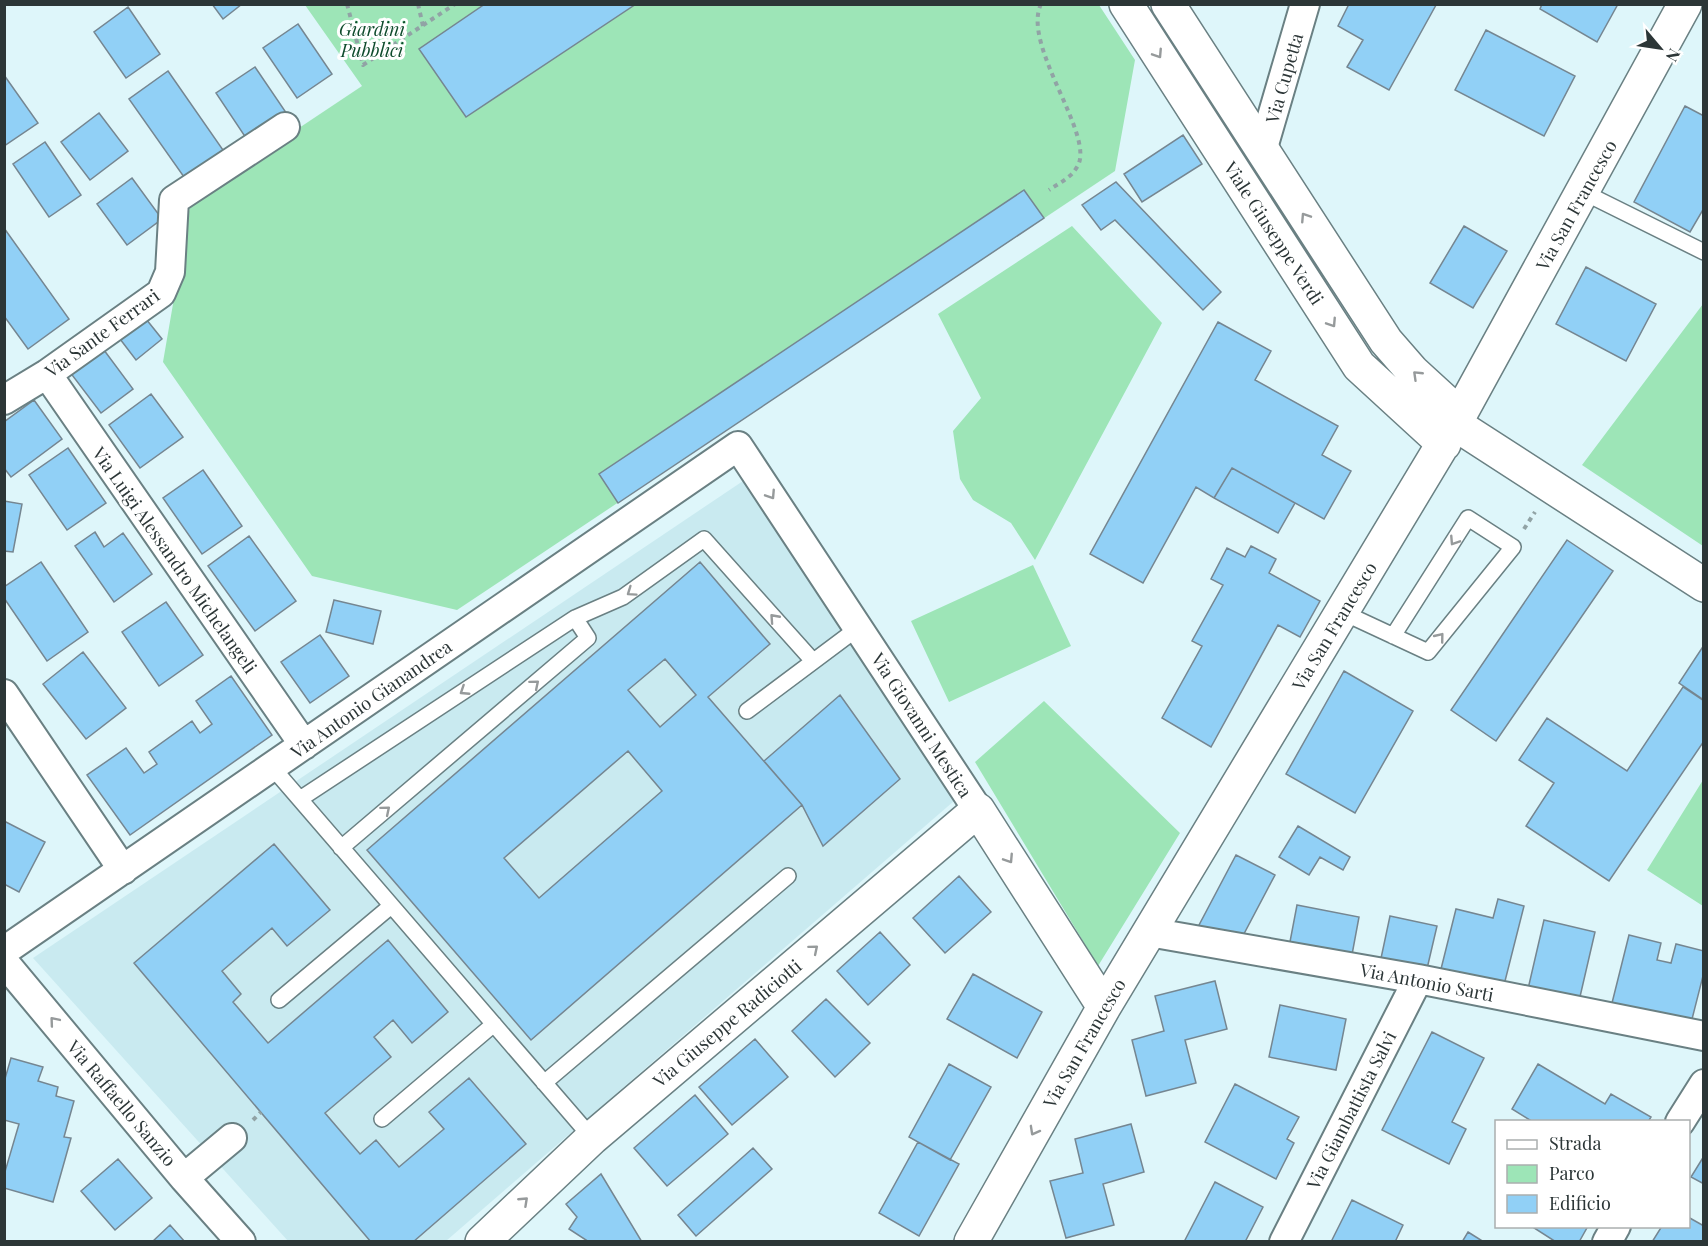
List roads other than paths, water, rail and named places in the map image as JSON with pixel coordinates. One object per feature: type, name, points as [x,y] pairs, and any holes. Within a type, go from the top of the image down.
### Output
[{"type":"street","name":"Viale Giuseppe Verdi","points":[[1126,4],[1359,366],[1453,428],[1551,486],[1704,585]]},
{"type":"street","name":"Viale Giuseppe Verdi","points":[[1168,4],[1386,341],[1413,372],[1453,428]]},
{"type":"street","name":"Via Cupetta","points":[[1262,151],[1305,4]]},
{"type":"street","name":"Via San Francesco","points":[[971,1242],[1104,1007],[1453,428],[1685,4]]},
{"type":"street","name":"Via Sante Ferrari","points":[[4,400],[46,374],[161,293],[170,272],[174,200],[285,127]]},
{"type":"street","name":"Via Luigi Alessandro Michelangeli","points":[[46,374],[304,745]]},
{"type":"street","name":"Via Antonio Gianandrea","points":[[4,951],[738,446]]},
{"type":"street","name":"Via Giovanni Mestica","points":[[738,446],[978,810],[1104,1007]]},
{"type":"street","points":[[4,694],[123,870]]},
{"type":"street","name":"Via Giuseppe Radiciotti","points":[[482,1242],[591,1138],[978,810]]},
{"type":"street","name":"Via Antonio Sarti","points":[[1149,932],[1418,979],[1704,1036]]},
{"type":"street","name":"Via Raffaello Sanzio","points":[[4,962],[184,1178],[242,1242]]},
{"type":"street","name":"Via Giambattista Salvi","points":[[1284,1242],[1418,979]]},
{"type":"street","points":[[1681,1120],[1704,1084]]},
{"type":"street","points":[[184,1178],[232,1138]]},
{"type":"street","points":[[1607,1242],[1615,1228]]},
{"type":"lane","points":[[1583,192],[1704,252]]},
{"type":"lane","points":[[1342,612],[1393,636],[1428,652],[1513,547],[1468,518],[1393,636]]},
{"type":"lane","points":[[300,799],[575,618],[623,597],[704,539],[813,661]]},
{"type":"lane","points":[[341,848],[588,638],[575,618]]},
{"type":"lane","points":[[747,711],[858,628]]},
{"type":"lane","points":[[272,767],[591,1138]]},
{"type":"lane","points":[[544,1083],[788,876]]},
{"type":"lane","points":[[279,1000],[391,906]]},
{"type":"lane","points":[[382,1119],[494,1024]]},
{"type":"park label","name":"Giardini Pubblici","points":[[372,39]]}]
